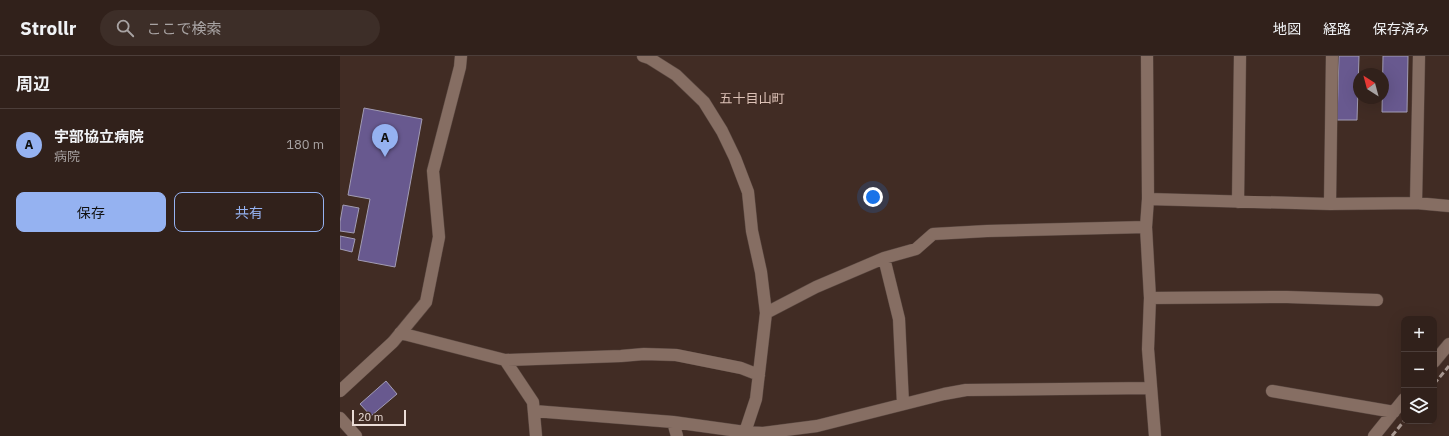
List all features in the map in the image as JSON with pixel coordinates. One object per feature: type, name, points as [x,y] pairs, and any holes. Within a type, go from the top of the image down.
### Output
[{"type":"street","points":[[340,390],[392,342],[426,302],[438,236],[433,171],[460,67],[461,56]]},
{"type":"street","points":[[643,56],[649,58],[676,75],[704,102],[722,130],[748,192],[752,231],[761,272],[766,312],[756,399],[745,432]]},
{"type":"street","points":[[1147,56],[1148,199],[1146,227],[1150,298],[1148,349],[1155,436]]},
{"type":"street","points":[[1238,202],[1240,56]]},
{"type":"street","points":[[1330,204],[1332,56]]},
{"type":"street","points":[[1416,203],[1419,56]]},
{"type":"street","points":[[1148,199],[1330,204],[1416,203],[1449,206]]},
{"type":"street","points":[[766,312],[816,287],[884,258],[916,249],[933,234],[1146,227]]},
{"type":"street","points":[[884,258],[899,319],[904,404]]},
{"type":"street","points":[[1150,298],[1287,297],[1377,300]]},
{"type":"street","points":[[400,333],[505,360],[644,354],[676,355],[741,368],[759,375]]},
{"type":"street","points":[[1437,358],[1449,344]]},
{"type":"street","points":[[505,360],[533,402],[536,436]]},
{"type":"street","points":[[534,411],[673,422],[763,434],[817,426],[944,394],[978,389],[1151,388]]},
{"type":"street","points":[[1272,391],[1394,412]]},
{"type":"street","points":[[1374,436],[1401,403]]},
{"type":"street","points":[[340,418],[356,436]]},
{"type":"street","points":[[673,422],[677,436]]},
{"type":"building","points":[[1339,56],[1359,56],[1359,68],[1353,68],[1353,104],[1358,104],[1357,120],[1337,120]]},
{"type":"building","points":[[1383,56],[1408,56],[1407,112],[1382,112],[1382,104],[1389,104],[1389,68],[1383,68]]},
{"type":"building","points":[[364,108],[422,119],[395,267],[358,260],[370,199],[348,195]]},
{"type":"building","points":[[343,205],[359,208],[354,233],[340,231]]},
{"type":"building","points":[[340,236],[355,239],[352,252],[340,249]]},
{"type":"building","points":[[386,381],[397,394],[371,416],[360,404]]},
{"type":"railway","points":[[1437,380],[1449,366]]},
{"type":"railway","points":[[1392,436],[1402,424]]},
{"type":"place","name":"宇部協立病院","points":[[385,157]]},
{"type":"district","name":"五十目山町","points":[[752,98]]}]
